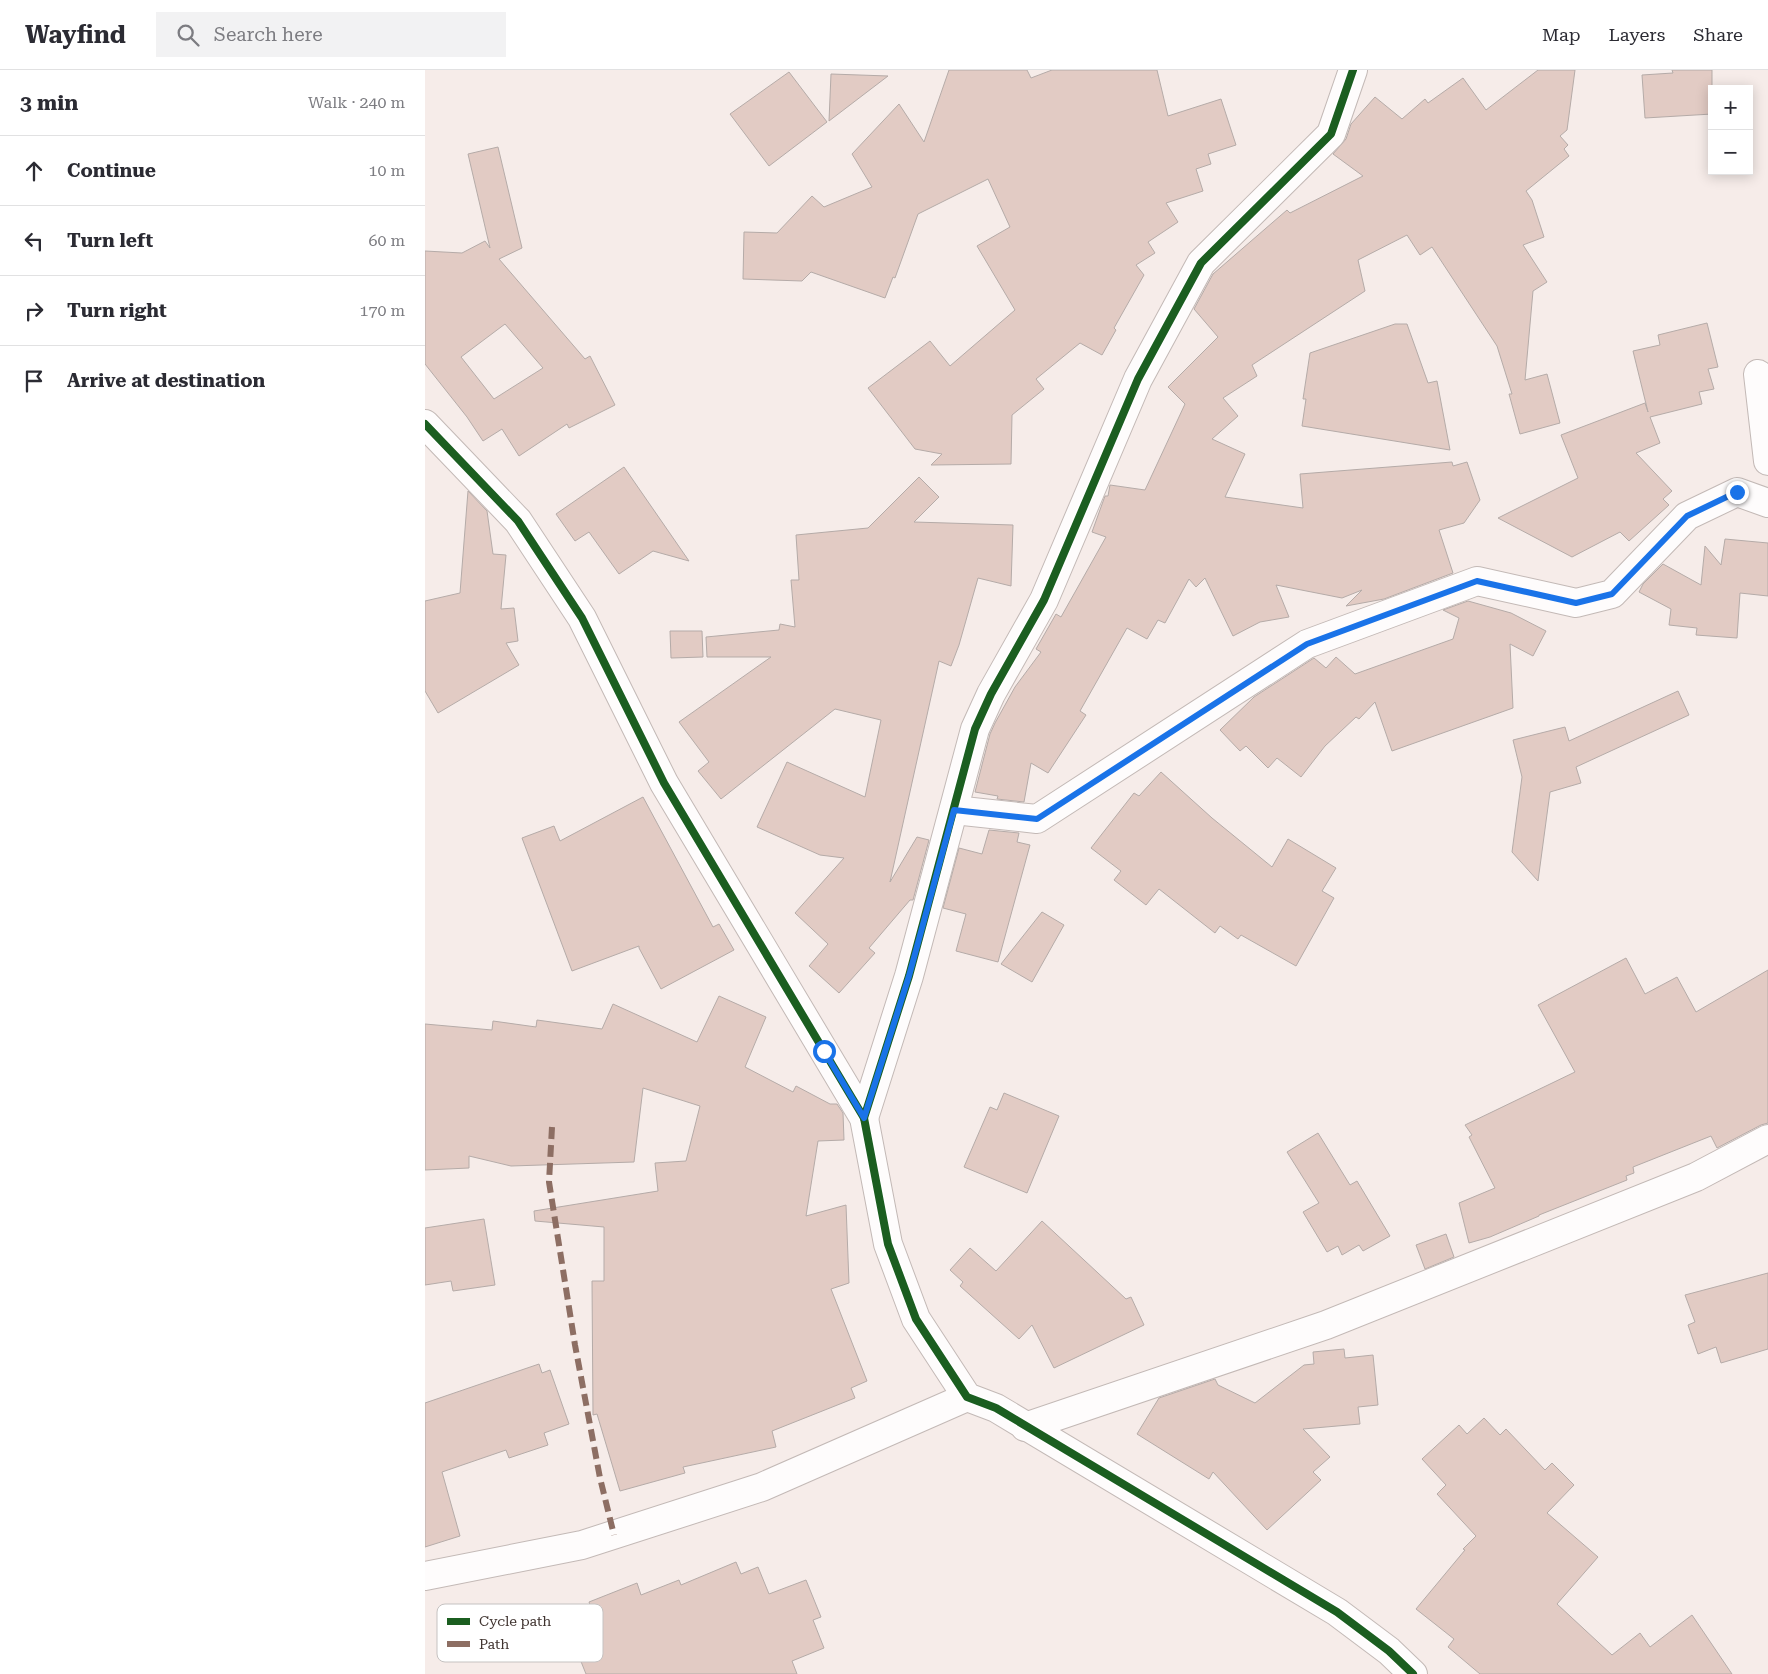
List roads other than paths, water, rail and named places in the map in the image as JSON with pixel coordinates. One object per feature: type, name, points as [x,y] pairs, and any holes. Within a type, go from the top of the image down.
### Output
[{"type":"street","points":[[864,1118],[909,976],[975,730],[991,694],[1044,600],[1142,371],[1201,263],[1331,134],[1353,70]]},
{"type":"street","points":[[1758,374],[1768,461]]},
{"type":"street","points":[[425,424],[518,521],[583,618],[664,783],[864,1118],[888,1244],[916,1320],[967,1397],[996,1408],[1337,1612],[1389,1651],[1413,1674]]},
{"type":"street","points":[[954,810],[1037,819],[1307,644],[1477,581],[1576,603],[1612,594],[1687,516],[1737,492],[1768,503]]},
{"type":"street","points":[[1025,1427],[1325,1325],[1696,1177],[1768,1139]]},
{"type":"street","points":[[425,1576],[583,1545],[762,1487],[967,1397]]}]
